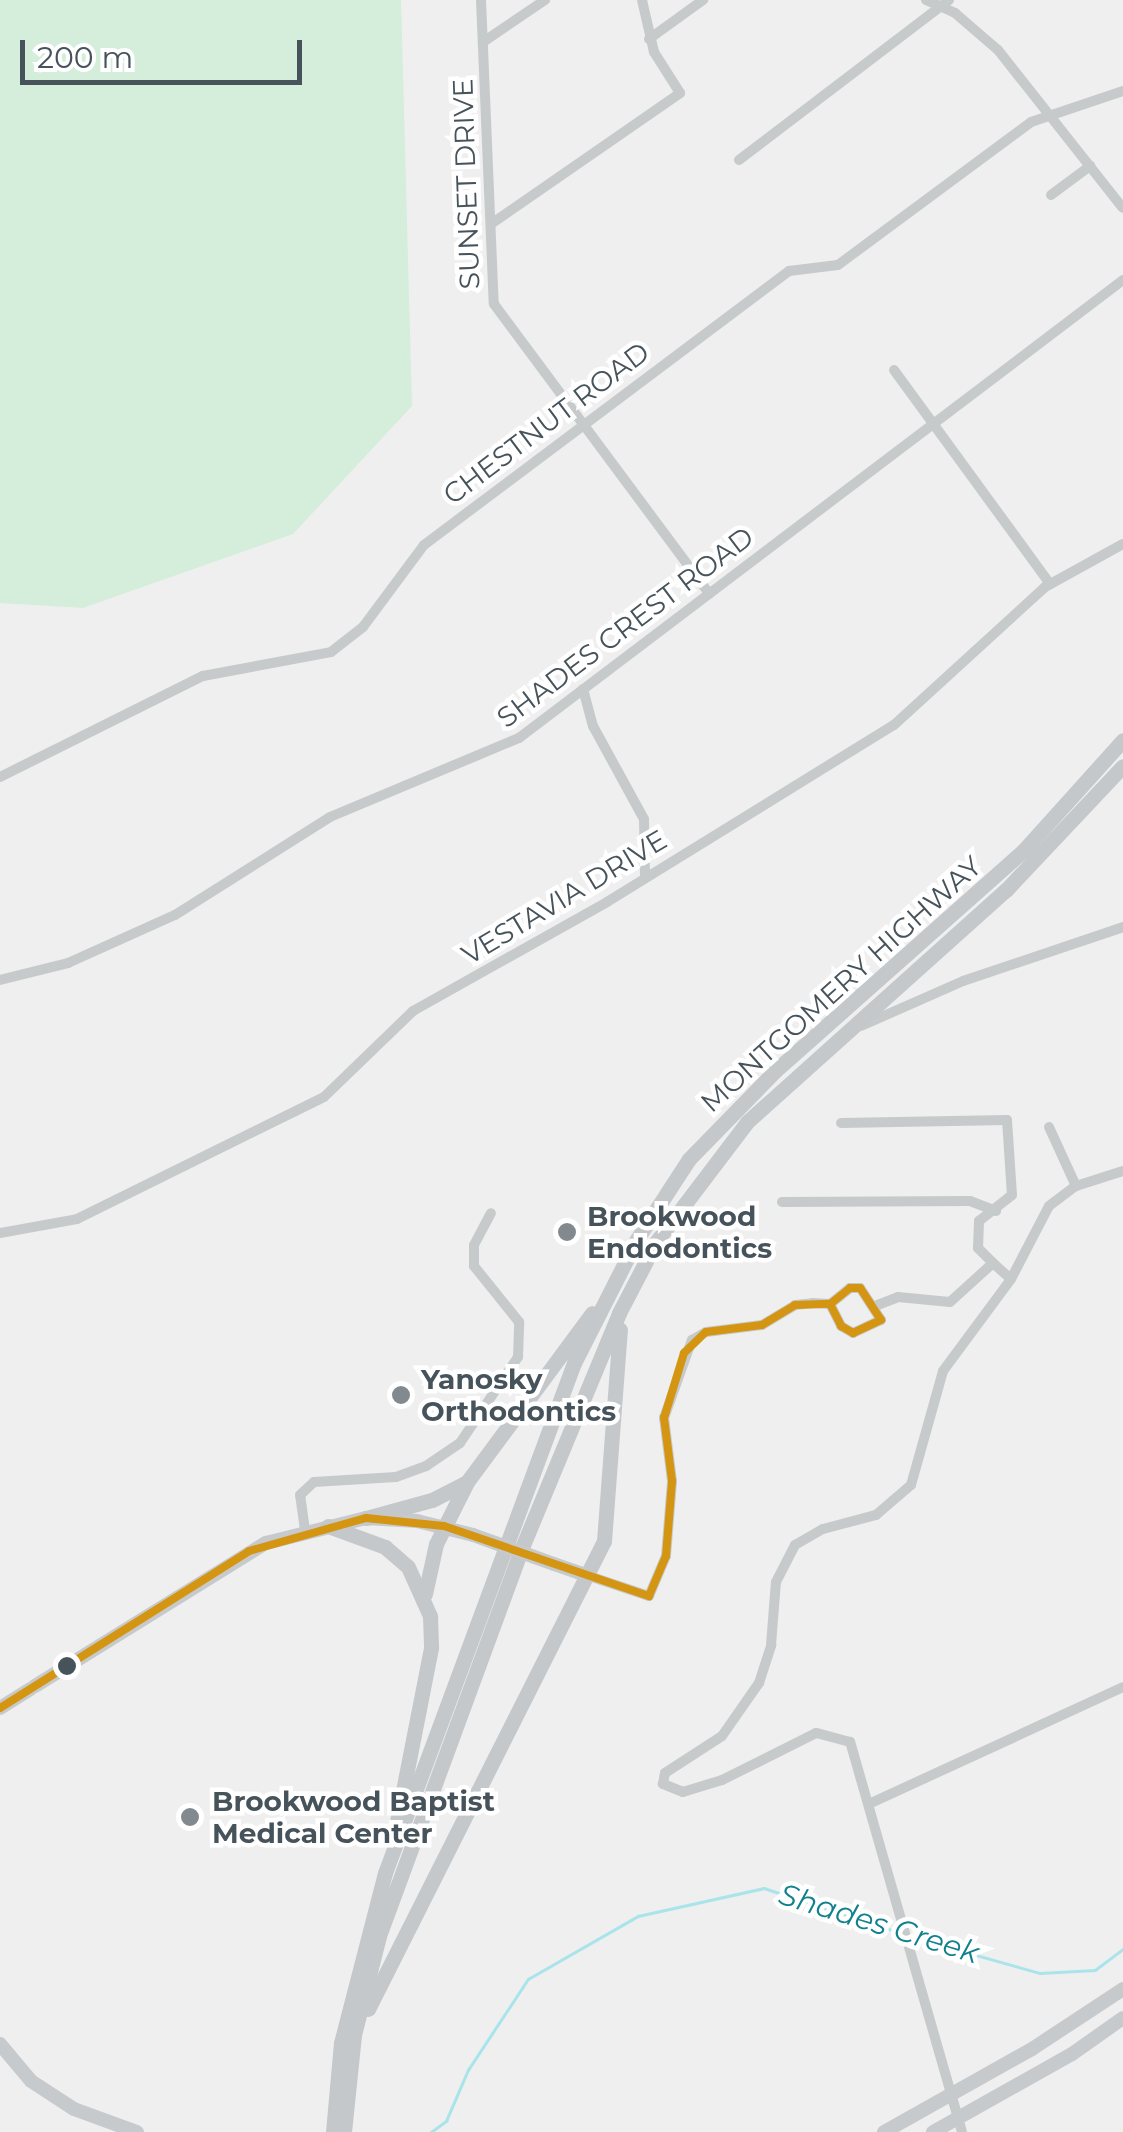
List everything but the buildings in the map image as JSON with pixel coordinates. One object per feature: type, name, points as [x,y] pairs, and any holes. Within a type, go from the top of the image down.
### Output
[{"type":"main road","name":"MONTGOMERY HIGHWAY","points":[[344,2132],[339,2106],[356,1968],[385,1873],[574,1363],[610,1290],[690,1159],[775,1071],[1023,851],[1123,740]]},
{"type":"main road","name":"MONTGOMERY HIGHWAY","points":[[333,2132],[379,1936],[521,1550],[638,1278],[695,1184],[747,1122],[1006,890],[1123,766]]},
{"type":"main road","points":[[354,2035],[589,1576],[612,1495],[617,1340],[638,1278]]},
{"type":"main road","points":[[385,1873],[431,1648],[425,1575],[467,1482],[610,1290]]},
{"type":"main road","points":[[366,1518],[467,1482]]},
{"type":"main road","points":[[328,1526],[385,1547],[408,1567],[426,1597]]},
{"type":"street","name":"SUNSET DRIVE","points":[[481,0],[494,304],[580,426],[709,594]]},
{"type":"street","points":[[483,42],[546,0]]},
{"type":"street","points":[[491,224],[680,93],[649,39],[642,0]]},
{"type":"street","points":[[649,39],[703,0]]},
{"type":"street","points":[[926,0],[944,3],[998,50],[1123,208]]},
{"type":"street","points":[[740,160],[944,3]]},
{"type":"street","name":"CHESTNUT ROAD","points":[[0,777],[203,676],[330,652],[364,626],[424,545],[790,271],[838,265],[1048,114],[1123,91]]},
{"type":"street","points":[[1051,195],[1090,166]]},
{"type":"street","name":"SHADES CREST ROAD","points":[[0,980],[68,963],[175,915],[330,817],[520,738],[1123,280]]},
{"type":"street","points":[[894,370],[1050,584]]},
{"type":"street","name":"VESTAVIA DRIVE","points":[[0,1233],[77,1219],[324,1097],[413,1011],[894,725],[1050,584],[1123,544]]},
{"type":"street","points":[[582,688],[593,726],[644,819],[645,876]]},
{"type":"street","points":[[846,1032],[926,997],[1123,927]]},
{"type":"street","points":[[889,995],[926,997]]},
{"type":"street","points":[[841,1123],[1007,1120],[1012,1195],[980,1220],[978,1248],[1011,1278]]},
{"type":"street","points":[[1049,1127],[1076,1186]]},
{"type":"street","points":[[959,2125],[947,2097],[856,1750],[832,1732],[816,1733],[683,1792],[663,1784],[666,1773],[722,1736],[760,1683],[771,1645],[776,1582],[795,1545],[823,1529],[876,1515],[910,1485],[943,1371],[1011,1278],[1049,1206],[1076,1186],[1123,1171]]},
{"type":"street","points":[[782,1202],[970,1201],[996,1211]]},
{"type":"street","points":[[305,1530],[300,1495],[314,1482],[396,1477],[426,1466],[460,1442],[518,1357],[519,1322],[474,1266],[474,1246],[491,1213]]},
{"type":"street","points":[[875,1306],[898,1297],[950,1302],[993,1264]]},
{"type":"street","points":[[0,1708],[250,1551],[305,1530],[366,1518],[444,1526],[648,1596],[666,1556],[672,1481],[664,1418],[692,1340],[706,1332],[762,1325],[795,1305],[830,1304],[850,1288],[860,1288],[881,1320],[853,1332],[841,1326],[830,1304]]},
{"type":"street","points":[[871,1803],[1123,1687]]},
{"type":"street","points":[[884,2132],[1123,1988]]},
{"type":"street","points":[[933,2132],[959,2125],[1123,2018]]},
{"type":"street","points":[[0,2044],[32,2081],[74,2109],[137,2132]]},
{"type":"green space","points":[[0,0],[401,0],[412,406],[293,534],[83,608],[0,603]]},
{"type":"waterway","name":"Shades Creek","points":[[431,2132],[446,2121],[468,2070],[528,1979],[638,1916],[764,1888],[901,1933]]},
{"type":"waterway","name":"Shades Creek","points":[[909,1936],[1040,1973],[1095,1970],[1123,1949]]},
{"type":"transit line","points":[[0,1708],[249,1551],[366,1518],[444,1526],[649,1596],[666,1556],[672,1481],[664,1418],[684,1353],[706,1332],[762,1325],[795,1305],[830,1304],[841,1326],[853,1333],[881,1320],[860,1288],[850,1288],[830,1304]]},
{"type":"place","name":"Brookwood Endodontics","points":[[567,1232]]},
{"type":"place","name":"Yanosky Orthodontics","points":[[401,1395]]},
{"type":"place","name":"Brookwood Baptist Medical Center","points":[[190,1817]]}]
